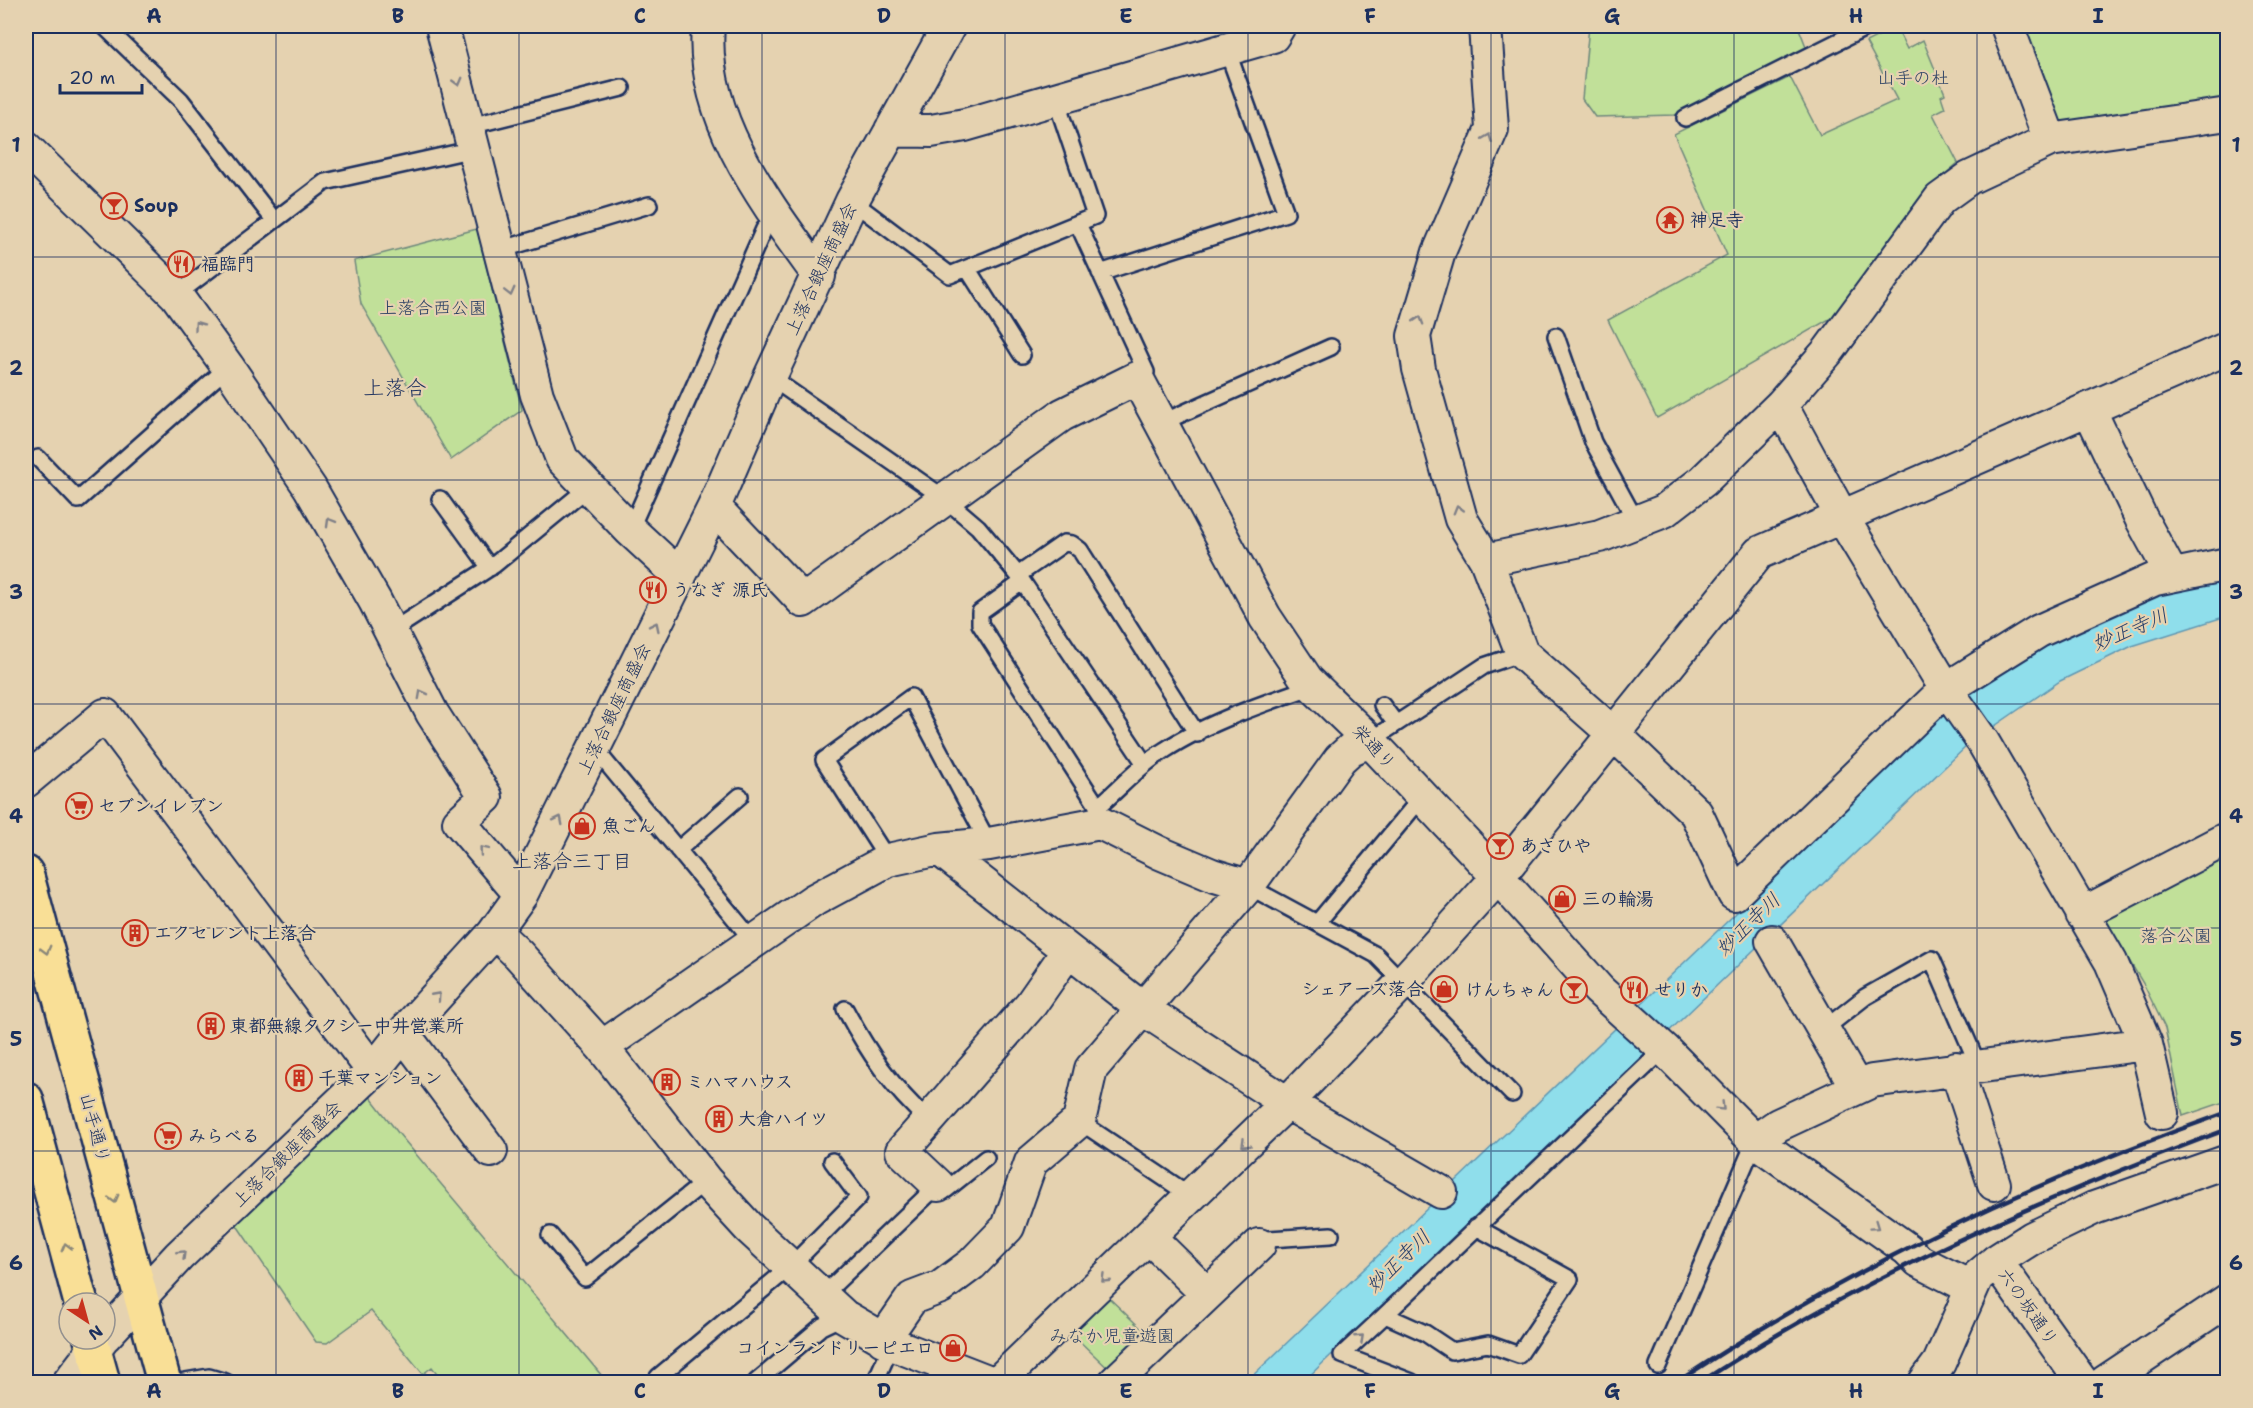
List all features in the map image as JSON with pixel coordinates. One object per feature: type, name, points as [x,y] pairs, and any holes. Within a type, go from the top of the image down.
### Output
[{"type":"main road","name":"山手通り","points":[[26,873],[164,1383]]},
{"type":"main road","points":[[26,1099],[78,1291]]},
{"type":"main road","points":[[99,1351],[103,1383]]},
{"type":"street","points":[[442,26],[546,420],[562,459],[630,530],[680,576]]},
{"type":"street","points":[[708,26],[706,52],[719,111],[741,156],[779,220],[819,276]]},
{"type":"street","name":"上落合銀座商盛会","points":[[117,1320],[140,1295],[373,1071],[403,1033],[493,934],[521,895],[714,507],[770,377],[852,201],[949,26]]},
{"type":"street","points":[[891,130],[931,131],[965,125],[1054,97],[1273,36],[1279,26]]},
{"type":"street","points":[[1485,26],[1492,129],[1439,252],[1414,336],[1419,369],[1461,519],[1486,560],[1522,653],[1615,735],[1696,813],[1734,894],[1949,694],[2039,631],[2155,579],[2228,564]]},
{"type":"street","points":[[2007,26],[2050,140]]},
{"type":"street","points":[[1486,560],[1600,536],[1664,511],[1703,481],[1780,405],[1829,350],[1940,199],[1969,178],[2050,140],[2228,114]]},
{"type":"street","points":[[26,148],[176,295],[228,366],[310,489],[375,601],[432,713],[486,797],[459,822],[521,895]]},
{"type":"street","points":[[998,1383],[1287,1103],[1404,981],[1498,877],[1615,735],[1759,553],[2228,348]]},
{"type":"street","points":[[714,507],[804,601],[1062,415],[1137,378]]},
{"type":"street","name":"栄通り","points":[[1137,378],[1265,617],[1314,686],[1370,741],[1421,798],[1498,877],[1599,990],[1667,1053],[1755,1141],[1919,1261],[1972,1288]]},
{"type":"street","points":[[1780,405],[1842,517],[1949,694],[1980,737],[2111,962],[2146,1044],[2162,1113]]},
{"type":"street","points":[[2089,409],[2141,518],[2172,575]]},
{"type":"street","points":[[26,781],[105,715],[373,1071]]},
{"type":"street","points":[[888,1342],[912,1298],[941,1287],[972,1264],[1008,1227],[1031,1162],[1079,1121],[1091,1069],[1248,886],[1340,759],[1351,749],[1370,741]]},
{"type":"street","points":[[602,1047],[814,900],[888,860],[939,849],[989,844],[1097,816],[1100,823],[1212,875],[1248,886]]},
{"type":"street","points":[[2082,914],[2228,838]]},
{"type":"street","points":[[939,849],[1143,1009],[1287,1103],[1441,1192]]},
{"type":"street","points":[[493,934],[500,937],[530,966],[602,1047],[706,1181],[749,1228],[833,1306],[888,1342],[990,1383]]},
{"type":"street","points":[[1772,941],[1857,1088]]},
{"type":"street","points":[[939,1185],[902,1151],[1031,1004],[1068,951]]},
{"type":"street","points":[[403,1033],[491,1151]]},
{"type":"street","points":[[1755,1141],[1778,1125],[1872,1082],[1967,1066],[2146,1044]]},
{"type":"street","points":[[1967,1066],[1994,1184]]},
{"type":"street","points":[[1925,1383],[1939,1364],[1977,1277],[1996,1261],[2032,1238],[2094,1208],[2228,1161]]},
{"type":"street","points":[[1149,1237],[1207,1294]]},
{"type":"street","points":[[1114,1383],[1259,1245]]},
{"type":"street","name":"六の坂通り","points":[[1996,1261],[2082,1383]]},
{"type":"street","points":[[2104,1383],[2228,1300]]},
{"type":"street","name":"上落合銀座商盛会","points":[[69,1383],[91,1351]]},
{"type":"lane","points":[[104,26],[181,100],[274,220]]},
{"type":"lane","points":[[1685,118],[1869,26]]},
{"type":"lane","points":[[1100,273],[1286,213],[1227,50]]},
{"type":"lane","points":[[176,295],[325,182],[622,88]]},
{"type":"lane","points":[[852,201],[950,275],[1095,216],[1054,97]]},
{"type":"lane","points":[[500,250],[649,205]]},
{"type":"lane","points":[[630,530],[764,229],[779,220]]},
{"type":"lane","points":[[1078,224],[1146,372],[1137,378]]},
{"type":"lane","points":[[967,268],[1022,355]]},
{"type":"lane","points":[[1556,336],[1593,442],[1636,521]]},
{"type":"lane","points":[[1161,423],[1331,347]]},
{"type":"lane","points":[[38,458],[78,500],[228,366]]},
{"type":"lane","points":[[770,377],[944,498],[978,527],[1020,578],[1145,764]]},
{"type":"lane","points":[[390,632],[489,568],[589,487]]},
{"type":"lane","points":[[440,499],[489,568]]},
{"type":"lane","points":[[1197,734],[1080,550],[1072,544],[1064,543],[980,612],[980,624],[1097,816],[1145,764],[1166,749],[1271,701],[1314,686]]},
{"type":"lane","points":[[1370,741],[1484,666],[1522,653]]},
{"type":"lane","points":[[888,860],[824,760],[911,697],[989,844]]},
{"type":"lane","points":[[1383,705],[1396,724]]},
{"type":"lane","points":[[595,749],[754,942]]},
{"type":"lane","points":[[678,850],[740,796]]},
{"type":"lane","points":[[1318,922],[1421,798]]},
{"type":"lane","points":[[1248,886],[1376,955],[1404,981],[1512,1094]]},
{"type":"lane","points":[[1823,1030],[1865,997],[1932,959],[1967,1066]]},
{"type":"lane","points":[[846,1010],[866,1048],[886,1077],[929,1121]]},
{"type":"lane","points":[[1412,1383],[1341,1355],[1476,1227],[1667,1053]]},
{"type":"lane","points":[[1079,1121],[1191,1196]]},
{"type":"lane","points":[[1658,1366],[1755,1141]]},
{"type":"lane","points":[[756,1383],[821,1327],[833,1306],[939,1185],[946,1190],[986,1158]]},
{"type":"lane","points":[[658,1377],[790,1267],[859,1197],[832,1161]]},
{"type":"lane","points":[[550,1235],[585,1278],[706,1181]]},
{"type":"lane","points":[[1385,1315],[1425,1333],[1452,1351],[1488,1344],[1519,1355],[1569,1279],[1476,1227]]},
{"type":"lane","points":[[1259,1245],[1269,1239],[1331,1235]]},
{"type":"lane","points":[[875,1383],[888,1342]]},
{"type":"lane","points":[[179,1383],[209,1377],[226,1383]]},
{"type":"green space","points":[[1589,26],[1798,26],[1807,49],[1675,115],[1595,117],[1582,99]]},
{"type":"green space","points":[[2018,26],[2227,26],[2227,98],[2068,126],[2057,124]]},
{"type":"green space","name":"山手の杜","points":[[1896,27],[1907,49],[1923,40],[1945,94],[1941,96],[1945,108],[1933,114],[1958,163],[1931,186],[1845,310],[1657,418],[1608,320],[1727,255],[1674,134],[1790,77],[1820,135],[1897,100],[1866,42]]},
{"type":"green space","name":"上落合西公園","points":[[477,229],[522,410],[451,460],[361,304],[354,261]]},
{"type":"green space","name":"落合公園","points":[[2227,856],[2227,1101],[2183,1116],[2165,1028],[2144,985],[2106,922],[2112,911]]},
{"type":"green space","points":[[368,1094],[602,1376],[594,1382],[444,1382],[432,1367],[423,1374],[371,1311],[327,1343],[316,1342],[234,1221]]},
{"type":"green space","name":"みなか児童遊園","points":[[1108,1297],[1152,1339],[1117,1377],[1072,1334]]},
{"type":"water","name":"妙正寺川","points":[[2227,575],[2227,616],[2132,646],[2060,681],[1970,743],[1303,1382],[1246,1382],[1946,712],[1995,676],[2073,629],[2157,594]]},
{"type":"railway","points":[[1677,1382],[1808,1302],[1944,1230],[2084,1167],[2228,1112]]},
{"type":"railway","points":[[1701,1382],[1763,1343],[1827,1307],[1957,1241],[2092,1182],[2228,1129]]},
{"type":"place","name":"Soup","points":[[114,206]]},
{"type":"place","name":"神足寺","points":[[1670,220]]},
{"type":"place","name":"福臨門","points":[[181,264]]},
{"type":"place","name":"うなぎ 源氏","points":[[653,590]]},
{"type":"place","name":"セブンイレブン","points":[[79,806]]},
{"type":"place","name":"魚ごん","points":[[582,826]]},
{"type":"place","name":"あさひや","points":[[1500,846]]},
{"type":"place","name":"三の輪湯","points":[[1562,899]]},
{"type":"place","name":"エクセレント上落合","points":[[135,933]]},
{"type":"place","name":"シェアーズ落合","points":[[1444,989]]},
{"type":"place","name":"けんちゃん","points":[[1574,990]]},
{"type":"place","name":"せりか","points":[[1634,990]]},
{"type":"place","name":"東都無線タクシー中井営業所","points":[[211,1026]]},
{"type":"place","name":"千葉マンション","points":[[299,1078]]},
{"type":"place","name":"ミハマハウス","points":[[667,1082]]},
{"type":"place","name":"大倉ハイツ","points":[[719,1119]]},
{"type":"place","name":"みらべる","points":[[168,1136]]},
{"type":"place","name":"コインランドリーピエロ","points":[[953,1348]]},
{"type":"district","name":"上落合","points":[[395,388]]},
{"type":"district","name":"上落合三丁目","points":[[572,861]]}]
